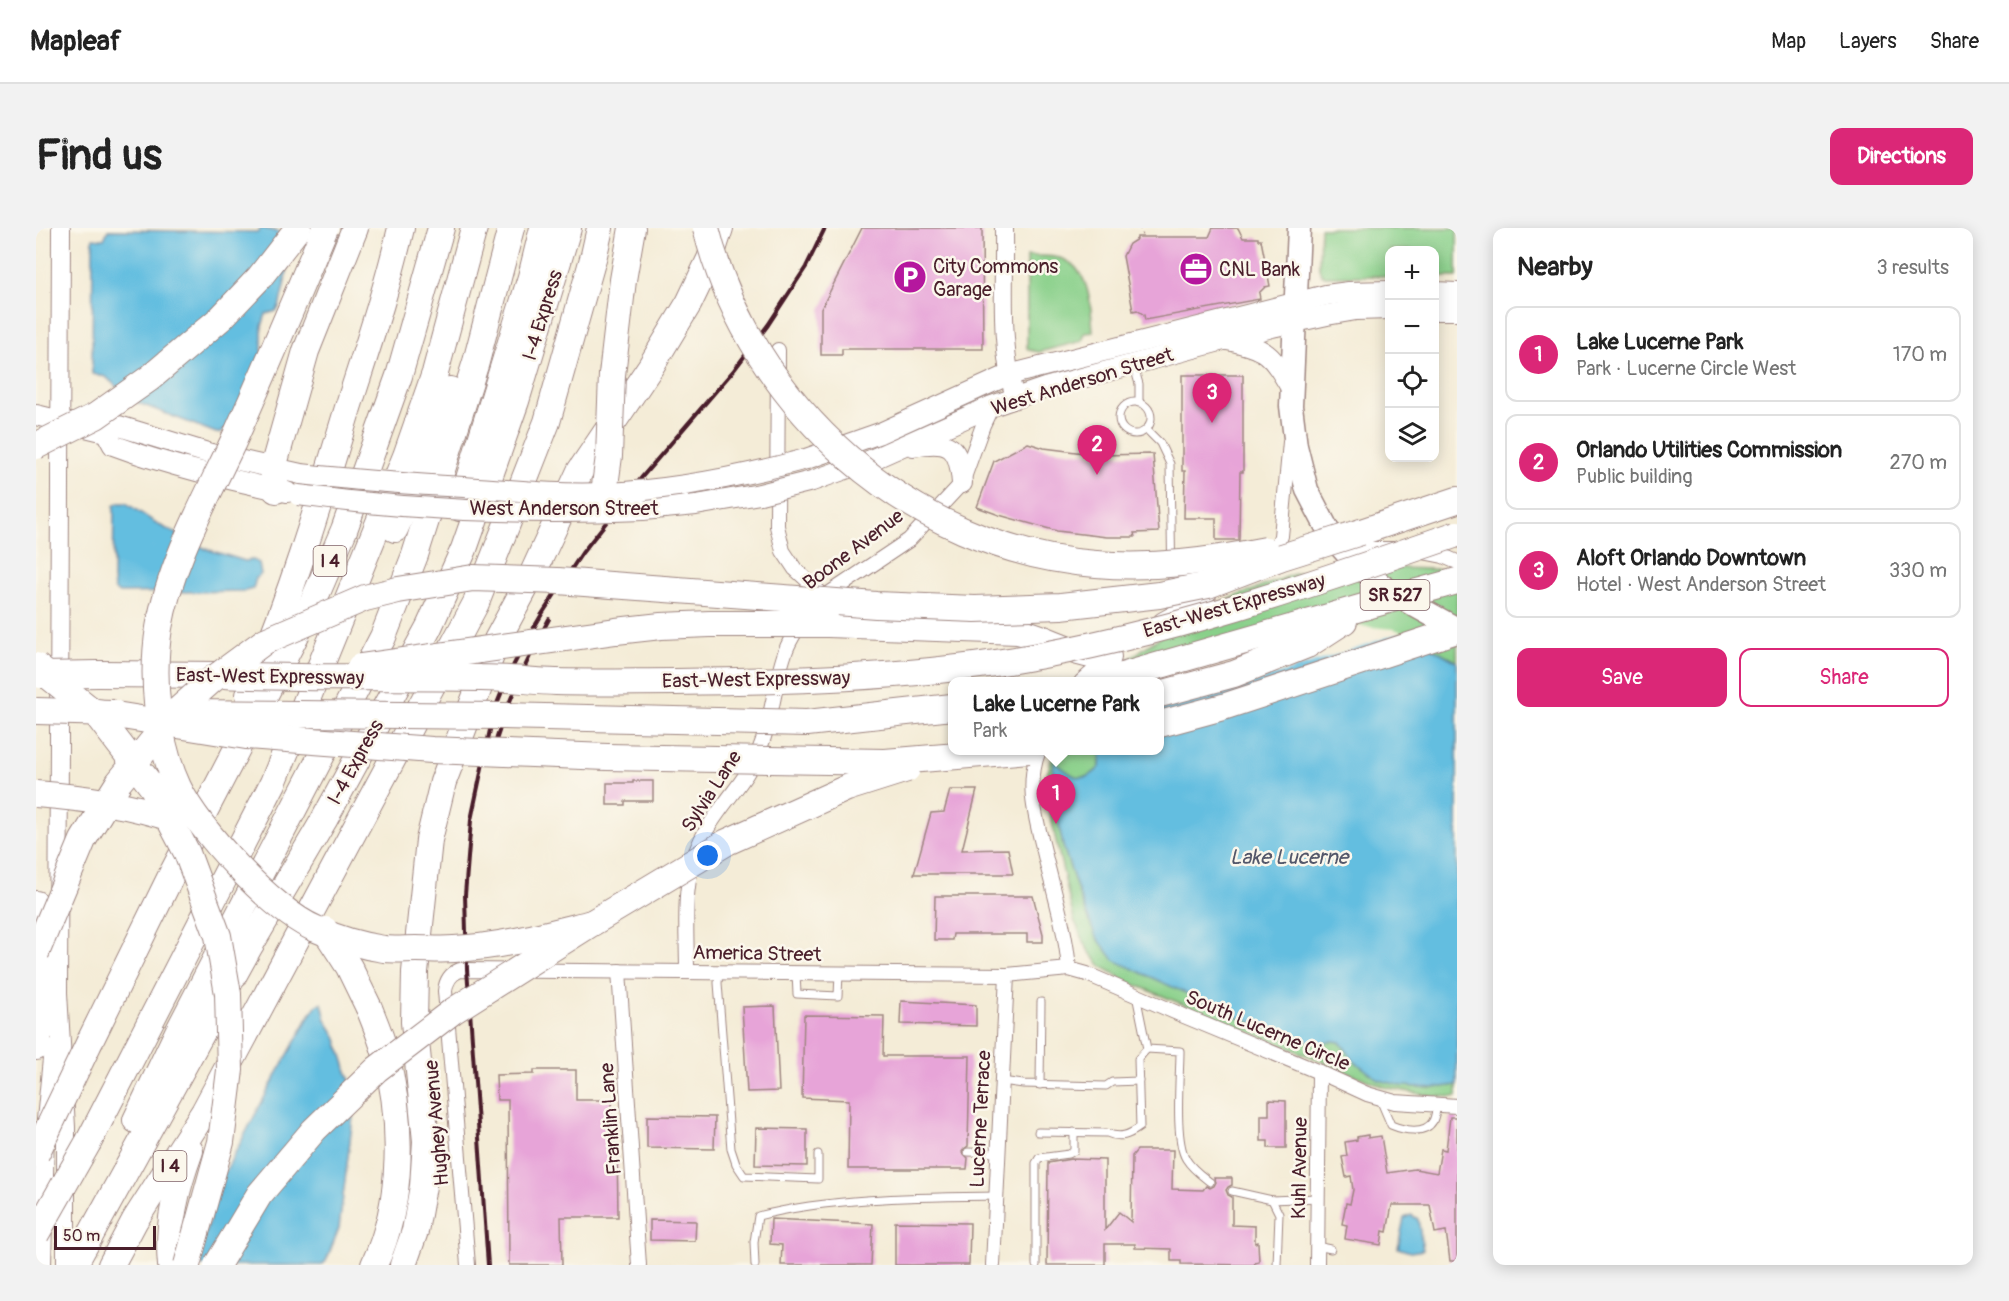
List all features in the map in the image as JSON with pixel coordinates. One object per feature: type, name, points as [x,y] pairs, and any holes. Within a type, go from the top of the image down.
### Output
[{"type":"highway","points":[[36,446],[96,416],[150,378],[221,318],[259,278],[298,228]]},
{"type":"highway","points":[[325,228],[280,337],[196,518],[166,597],[159,630],[157,708],[167,758],[178,788],[195,816],[231,861],[284,908],[314,929],[384,949],[455,949],[526,939],[592,923]]},
{"type":"highway","points":[[283,484],[306,351],[355,228]]},
{"type":"highway","points":[[172,874],[254,684],[297,569],[395,255],[401,228]]},
{"type":"highway","name":"I 4","points":[[36,1154],[172,874],[313,602],[344,530],[399,376],[441,228]]},
{"type":"highway","points":[[273,783],[406,456],[435,373],[474,228]]},
{"type":"highway","points":[[36,1234],[89,1141],[273,783],[350,627],[420,473],[460,361],[496,228]]},
{"type":"highway","points":[[105,1196],[177,1034],[383,637],[415,555],[476,362],[511,228]]},
{"type":"highway","points":[[463,498],[531,277],[543,228]]},
{"type":"highway","name":"I-4 Express","points":[[74,1260],[105,1196],[324,820],[429,627],[468,538],[516,401],[568,228]]},
{"type":"highway","name":"I 4","points":[[111,1265],[135,1220],[204,1112],[476,603],[547,422],[600,228]]},
{"type":"highway","points":[[599,503],[609,456],[612,375],[632,228]]},
{"type":"highway","points":[[706,228],[729,295],[748,336],[794,404],[820,432],[872,478],[914,505],[969,533],[997,544],[1048,557],[1094,564],[1140,566],[1231,557],[1309,538],[1351,541]]},
{"type":"highway","points":[[689,303],[690,280],[712,228]]},
{"type":"highway","points":[[403,1265],[415,1231],[423,1186],[426,1141],[414,1022],[415,972],[429,840],[444,782],[464,722],[497,640],[533,573],[580,471],[651,366],[689,303],[710,259],[720,228]]},
{"type":"highway","points":[[689,303],[709,286],[734,228]]},
{"type":"highway","points":[[36,953],[83,840],[119,782],[177,711],[212,680],[265,641],[365,598],[398,590],[473,578],[558,581],[876,605],[975,609],[1061,606],[1150,597],[1208,585],[1282,557],[1351,541],[1457,500]]},
{"type":"highway","name":"East-West Expressway","points":[[36,675],[481,678],[559,682],[801,680],[945,670],[1089,646],[1167,627],[1223,612],[1457,534]]},
{"type":"highway","name":"East-West Expressway","points":[[1115,677],[1457,581]]},
{"type":"highway","points":[[1164,693],[1234,674],[1307,645],[1367,606]]},
{"type":"highway","points":[[294,678],[392,661],[616,631],[711,624],[828,624],[1018,631],[1035,635],[1077,653],[1108,657]]},
{"type":"highway","points":[[1164,723],[1223,707],[1457,629]]},
{"type":"highway","points":[[36,666],[97,715],[153,788],[187,853],[218,936],[228,994],[230,1070],[221,1142],[187,1265]]},
{"type":"highway","name":"East-West Expressway","points":[[36,711],[513,716],[807,723],[948,707]]},
{"type":"highway","points":[[97,712],[246,736],[432,750],[607,757],[885,762],[969,755]]},
{"type":"highway","points":[[217,1265],[260,1195],[314,1130],[377,1069],[453,1011],[592,923],[727,842],[847,788],[952,755]]},
{"type":"highway","points":[[47,800],[91,798],[144,809],[185,824],[252,860],[291,891],[320,924],[350,967],[369,1008],[385,1051],[392,1085],[397,1150],[394,1190],[388,1226],[374,1265]]},
{"type":"highway","points":[[36,904],[40,913],[47,951],[44,1008],[36,1047]]},
{"type":"highway","points":[[171,1265],[169,1242],[171,1216],[181,1175],[204,1112]]},
{"type":"main road","name":"SR 527","points":[[1299,228],[1291,388],[1292,428],[1307,490],[1321,519],[1351,541],[1374,580],[1457,629]]},
{"type":"main road","points":[[1295,312],[1326,295],[1385,291]]},
{"type":"main road","points":[[1439,292],[1457,293]]},
{"type":"main road","points":[[1295,312],[1385,309]]},
{"type":"main road","points":[[1439,310],[1457,310]]},
{"type":"main road","name":"West Anderson Street","points":[[36,415],[106,432],[119,426],[211,454],[283,484],[372,504],[556,493],[599,503],[696,505],[760,494],[812,480],[871,460],[992,406],[1225,339],[1295,312]]},
{"type":"main road","name":"West Anderson Street","points":[[599,503],[748,474],[806,459],[879,432],[1008,375],[1295,312]]},
{"type":"main road","points":[[1225,339],[1263,350],[1277,364],[1291,388]]},
{"type":"main road","points":[[893,450],[937,443],[951,448],[958,456],[962,483]]},
{"type":"main road","name":"West Anderson Street","points":[[283,484],[300,474],[366,481],[463,498]]},
{"type":"street","points":[[61,228],[58,557],[47,800],[74,1260]]},
{"type":"street","points":[[1004,228],[1005,348],[1008,375],[1015,398]]},
{"type":"street","points":[[778,350],[777,526],[783,550],[795,569],[825,596]]},
{"type":"street","name":"Boone Avenue","points":[[772,705],[786,650],[803,618],[825,596],[909,540],[962,483],[992,406]]},
{"type":"street","points":[[1261,568],[1275,552],[1281,536],[1292,428]]},
{"type":"street","points":[[1086,677],[1108,657],[1178,611],[1261,568],[1297,554],[1351,541],[1443,556],[1457,562]]},
{"type":"street","name":"Sylvia Lane","points":[[687,971],[687,897],[693,858],[701,840],[759,751],[769,724],[772,705]]},
{"type":"street","points":[[1038,755],[1032,780],[1033,805],[1067,944],[1069,969]]},
{"type":"street","points":[[36,805],[47,800]]},
{"type":"street","name":"America Street","points":[[448,978],[453,972],[467,969],[1007,975],[1069,969]]},
{"type":"street","name":"South Lucerne Circle","points":[[1069,969],[1087,974],[1367,1094],[1395,1102],[1457,1106]]},
{"type":"street","name":"Franklin Lane","points":[[619,971],[639,1265]]},
{"type":"street","name":"Lucerne Terrace","points":[[993,1265],[1007,975]]},
{"type":"street","name":"Hughey Avenue","points":[[448,978],[445,991],[468,1265]]},
{"type":"street","points":[[42,1265],[45,1130],[58,993]]},
{"type":"street","name":"Kuhl Avenue","points":[[1317,1265],[1319,1072]]},
{"type":"lane","points":[[1133,364],[1139,384],[1139,403]]},
{"type":"lane","points":[[1129,403],[1139,403],[1146,408],[1150,416],[1146,429],[1137,433],[1127,432],[1123,429],[1119,414],[1129,403]]},
{"type":"lane","points":[[1146,429],[1160,443],[1170,464],[1170,574],[1178,611]]},
{"type":"lane","points":[[719,972],[730,1138],[736,1164],[744,1176],[819,1179],[818,1154]]},
{"type":"lane","points":[[796,973],[797,994],[838,996],[839,973]]},
{"type":"lane","points":[[1136,995],[1147,1049]]},
{"type":"lane","points":[[1040,1084],[1041,1002]]},
{"type":"lane","points":[[1038,1132],[1107,1133],[1120,1136],[1129,1135],[1140,1127],[1138,1059],[1147,1049]]},
{"type":"lane","points":[[1147,1049],[1180,1051],[1179,1144],[1185,1159],[1195,1171],[1210,1182]]},
{"type":"lane","points":[[1002,1081],[1106,1086],[1112,1082],[1139,1081]]},
{"type":"lane","points":[[1379,1097],[1390,1125],[1404,1130],[1424,1129],[1433,1122],[1437,1106]]},
{"type":"lane","points":[[1036,1265],[1036,1163],[1040,1158],[1070,1154],[1074,1151],[1074,1132]]},
{"type":"lane","points":[[968,1152],[998,1153]]},
{"type":"lane","points":[[1232,1191],[1272,1200],[1318,1198]]},
{"type":"lane","points":[[755,1265],[754,1242],[758,1216],[784,1209],[882,1199],[996,1196]]},
{"type":"lane","points":[[1272,1200],[1279,1214],[1277,1265]]},
{"type":"lane","points":[[1317,1246],[1331,1249]]},
{"type":"path","points":[[1140,228],[1143,237]]},
{"type":"green space","points":[[1320,228],[1457,228],[1457,277],[1439,277],[1439,246],[1385,246],[1385,276],[1325,276],[1321,274],[1319,268]]},
{"type":"green space","points":[[1027,256],[1060,258],[1078,270],[1090,300],[1093,332],[1085,333],[1082,341],[1039,352],[1027,348]]},
{"type":"green space","points":[[1343,566],[1457,570],[1457,662],[1431,647],[1103,677],[1194,613],[1294,574]]},
{"type":"green space","points":[[1053,755],[1101,755],[1100,767],[1082,778],[1071,775],[1054,762],[1052,788],[1063,846],[1080,897],[1235,1016],[1286,1035],[1321,1044],[1340,1042],[1345,1049],[1403,1086],[1433,1088],[1457,1085],[1457,1097],[1431,1096],[1384,1087],[1126,981],[1101,966],[1088,950],[1074,920],[1047,801],[1045,781]]},
{"type":"water","points":[[262,228],[288,237],[287,272],[279,307],[276,311],[266,314],[262,326],[262,352],[231,425],[220,433],[216,433],[131,400],[106,377],[92,374],[93,238],[104,239],[108,230],[257,232]]},
{"type":"water","points":[[118,503],[126,503],[159,525],[206,549],[259,563],[261,574],[256,578],[253,589],[119,593],[114,589],[113,579],[114,506]]},
{"type":"water","name":"Lake Lucerne","points":[[1394,632],[1431,647],[1457,662],[1457,1085],[1433,1088],[1403,1086],[1379,1080],[1354,1061],[1340,1042],[1321,1044],[1286,1035],[1235,1016],[1114,960],[1095,935],[1063,846],[1052,788],[1054,761],[1071,774],[1082,778],[1094,773],[1100,767],[1101,755],[1164,755],[1164,681]]},
{"type":"water","points":[[322,1003],[326,1020],[336,1036],[351,1084],[353,1117],[339,1228],[326,1261],[322,1265],[201,1265],[197,1259],[224,1174],[311,1013],[316,1006]]},
{"type":"water","points":[[1411,1215],[1418,1219],[1423,1250],[1410,1252],[1398,1248],[1404,1218]]},
{"type":"pier","points":[[1334,624],[1394,629],[1402,632],[1289,671],[1164,708],[1164,677],[1152,677]]},
{"type":"building","name":"City Commons Garage","points":[[862,228],[982,228],[983,349],[842,349],[842,355],[821,355],[821,309]]},
{"type":"building","name":"CNL Bank","points":[[1213,228],[1238,228],[1243,238],[1261,240],[1270,286],[1265,287],[1259,293],[1260,299],[1145,320],[1144,315],[1137,310],[1133,311],[1123,256],[1129,244],[1137,237],[1209,237]]},
{"type":"building","points":[[1182,375],[1243,375],[1243,472],[1240,472],[1239,540],[1216,540],[1216,518],[1184,518]]},
{"type":"building","points":[[1028,443],[1044,448],[1100,455],[1153,454],[1159,532],[1134,533],[1135,537],[1107,537],[1057,531],[977,507],[994,461]]},
{"type":"building","points":[[633,781],[653,781],[653,801],[625,801],[625,805],[607,805],[607,783],[633,783]]},
{"type":"building","points":[[950,790],[977,790],[962,850],[1008,849],[1013,874],[914,874],[931,813],[944,812]]},
{"type":"building","points":[[935,896],[1033,896],[1043,942],[1027,942],[1027,934],[953,934],[952,940],[934,940]]},
{"type":"building","points":[[901,1001],[976,1005],[976,1026],[900,1024]]},
{"type":"building","points":[[775,1006],[779,1091],[747,1092],[742,1007]]},
{"type":"building","points":[[804,1015],[884,1016],[883,1056],[970,1056],[968,1146],[962,1152],[968,1158],[967,1169],[848,1169],[849,1100],[802,1098]]},
{"type":"building","points":[[534,1070],[576,1070],[576,1100],[612,1100],[613,1144],[617,1144],[618,1217],[561,1217],[562,1265],[509,1265],[508,1100],[497,1100],[496,1075],[534,1074]]},
{"type":"building","points":[[1269,1100],[1286,1101],[1286,1148],[1268,1148],[1268,1141],[1261,1141],[1261,1115],[1269,1115]]},
{"type":"building","points":[[647,1116],[715,1117],[714,1149],[647,1148]]},
{"type":"building","points":[[1450,1117],[1457,1117],[1457,1261],[1450,1261],[1446,1231],[1435,1233],[1430,1205],[1392,1205],[1387,1232],[1383,1231],[1381,1245],[1345,1239],[1347,1225],[1342,1224],[1346,1203],[1350,1204],[1353,1190],[1351,1176],[1346,1177],[1342,1157],[1347,1156],[1345,1142],[1368,1135],[1368,1138],[1381,1136],[1387,1173],[1415,1169],[1437,1173],[1441,1149],[1446,1150]]},
{"type":"building","points":[[756,1128],[807,1129],[807,1166],[755,1165]]},
{"type":"building","points":[[1137,1150],[1173,1150],[1172,1189],[1203,1190],[1206,1186],[1210,1188],[1214,1186],[1216,1182],[1214,1178],[1232,1178],[1232,1185],[1226,1190],[1232,1197],[1232,1225],[1255,1226],[1255,1243],[1258,1242],[1259,1262],[1254,1265],[1181,1264],[1181,1261],[1171,1261],[1171,1249],[1135,1248],[1135,1244],[1105,1244],[1105,1265],[1047,1265],[1048,1163],[1071,1159],[1105,1160],[1105,1230],[1119,1212],[1131,1222],[1132,1156]]},
{"type":"building","points":[[771,1219],[873,1224],[871,1265],[781,1265],[782,1245],[770,1244]]},
{"type":"building","points":[[650,1220],[696,1221],[695,1241],[650,1240]]},
{"type":"building","points":[[895,1222],[970,1223],[969,1265],[895,1265]]},
{"type":"railway","points":[[488,1265],[467,969],[465,895],[471,820],[494,711],[526,641],[582,553],[642,477],[734,370],[768,325],[806,267],[825,228]]},
{"type":"railway","points":[[492,754],[516,685],[549,619]]},
{"type":"place","name":"CNL Bank","points":[[1196,269]]},
{"type":"place","name":"City Commons Garage","points":[[910,277]]},
{"type":"place","name":"Aloft Orlando Downtown","points":[[1212,423]]},
{"type":"place","name":"Orlando Utilities Commission","points":[[1097,475]]},
{"type":"place","name":"Lake Lucerne Park","points":[[1056,824]]}]
